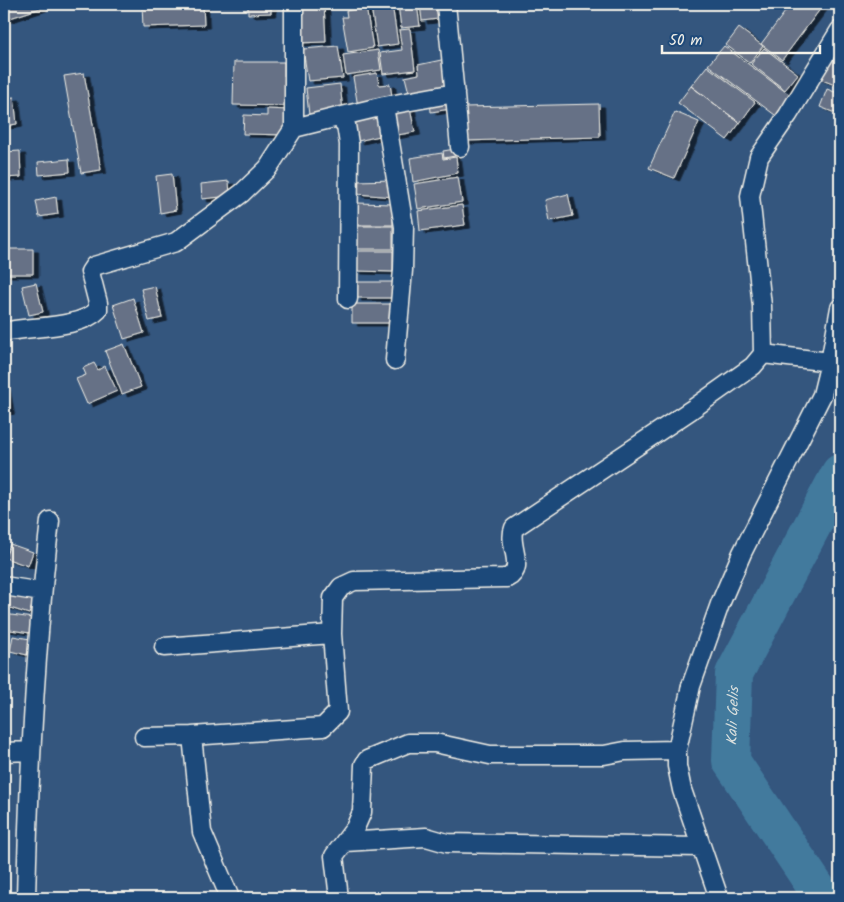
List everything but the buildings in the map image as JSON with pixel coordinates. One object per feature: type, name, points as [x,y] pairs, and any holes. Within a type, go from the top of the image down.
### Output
[{"type":"street","points":[[4,332],[73,322],[92,317],[98,310],[90,272],[94,266],[176,242],[242,194],[268,168],[294,128],[294,4]]},
{"type":"street","points":[[446,4],[460,147]]},
{"type":"street","points":[[144,737],[192,736],[324,726],[338,712],[332,634],[334,598],[341,588],[354,582],[507,578],[513,574],[517,567],[511,536],[514,528],[691,410],[753,366],[763,354],[762,306],[750,196],[758,157],[788,115],[840,30]]},
{"type":"street","points":[[294,128],[384,106],[456,93]]},
{"type":"street","points":[[384,106],[404,227],[403,270],[395,360]]},
{"type":"street","points":[[338,117],[346,126],[349,144],[348,299]]},
{"type":"street","points":[[719,898],[682,790],[677,766],[677,750],[691,686],[720,604],[742,553],[822,395],[840,308]]},
{"type":"street","points":[[763,354],[830,362]]},
{"type":"street","points":[[26,898],[31,751],[42,592],[50,521]]},
{"type":"street","points":[[4,586],[42,592]]},
{"type":"street","points":[[164,647],[332,634]]},
{"type":"street","points":[[192,736],[202,832],[230,898]]},
{"type":"street","points":[[338,898],[334,856],[355,828],[362,812],[366,762],[388,750],[408,742],[435,743],[490,754],[604,755],[625,750],[677,750]]},
{"type":"street","points":[[4,752],[31,751]]},
{"type":"street","points":[[345,842],[426,837],[446,844],[702,847]]},
{"type":"waterway","name":"Kali Gelis","points":[[823,898],[731,761],[734,674],[840,473]]}]
